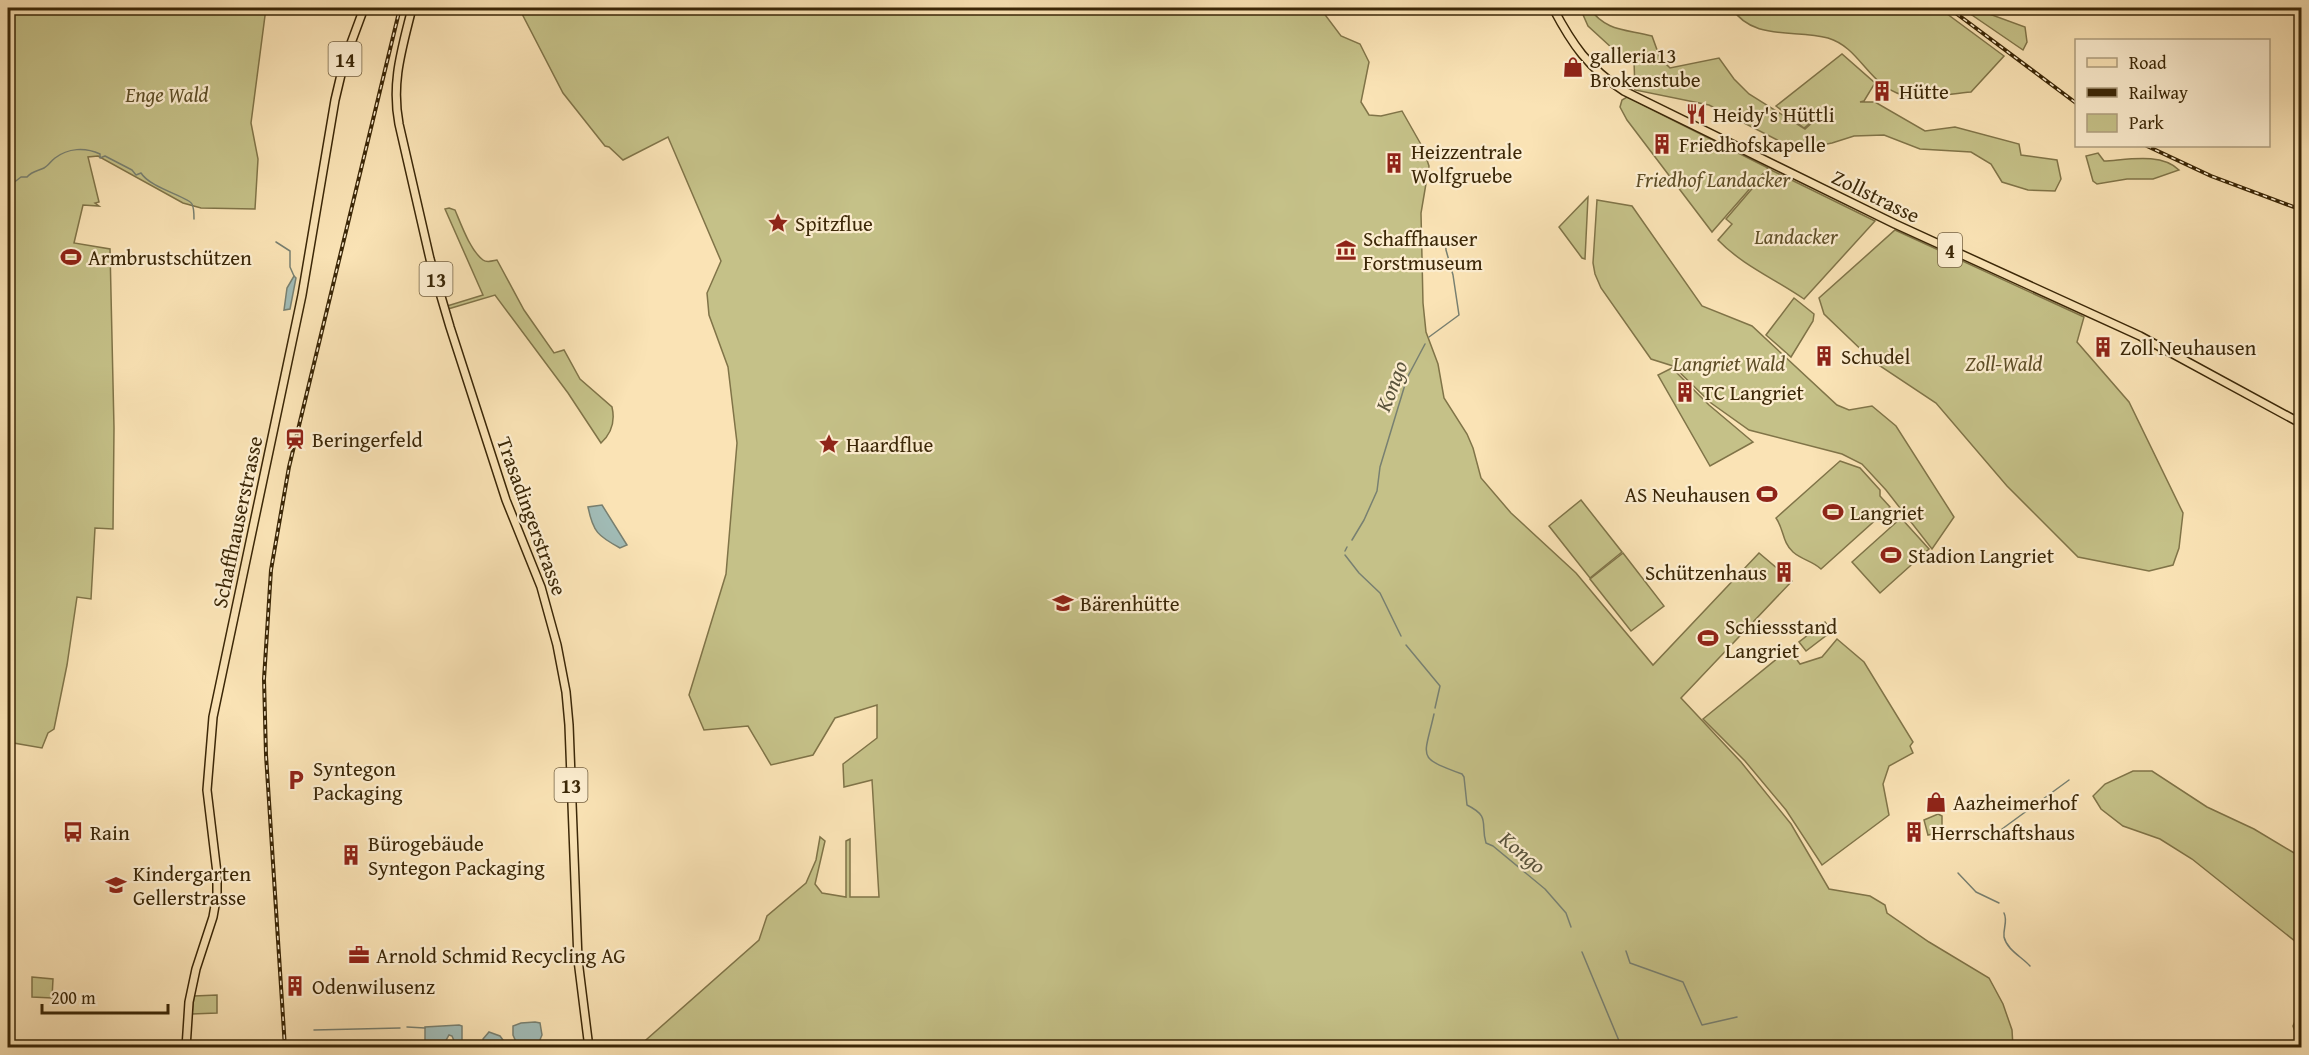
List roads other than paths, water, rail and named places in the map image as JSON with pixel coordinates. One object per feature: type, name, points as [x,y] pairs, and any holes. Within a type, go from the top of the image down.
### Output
[{"type":"main road","name":"Schaffhauserstrasse","points":[[186,1047],[189,1002],[196,969],[213,917],[217,894],[217,873],[207,790],[213,717],[302,295],[335,100],[344,62],[364,8]]},
{"type":"main road","name":"Trasadingerstrasse","points":[[412,8],[395,84],[401,135],[443,304],[503,491],[541,587],[554,632],[563,676],[569,725],[578,960],[589,1047]]},
{"type":"main road","name":"Zollstrasse","points":[[1553,8],[1570,40],[1588,63],[1624,90],[1895,224],[2119,327],[2301,424]]},
{"type":"water","points":[[294,276],[296,278],[290,309],[284,310],[287,288]]},
{"type":"water","points":[[602,505],[627,545],[620,548],[606,540],[595,528],[588,507]]},
{"type":"water","points":[[540,1023],[542,1035],[539,1042],[517,1044],[513,1035],[513,1026]]},
{"type":"water","points":[[462,1026],[462,1041],[455,1043],[449,1035],[445,1042],[425,1043],[425,1027]]},
{"type":"water","points":[[489,1032],[500,1036],[503,1040],[503,1047],[484,1047],[483,1039]]},
{"type":"waterway","points":[[8,187],[21,177],[27,177],[45,167],[65,152],[88,150],[100,154],[100,158],[105,156],[132,170],[136,175],[141,173],[152,183],[189,201],[193,207],[194,219]]},
{"type":"waterway","name":"Kongo","points":[[1429,337],[1459,315],[1445,235]]},
{"type":"waterway","points":[[276,242],[290,251],[290,267],[294,276]]},
{"type":"waterway","name":"Kongo","points":[[1352,540],[1377,491],[1380,467],[1407,378],[1425,344]]},
{"type":"waterway","name":"Kongo","points":[[1345,551],[1347,547]]},
{"type":"waterway","name":"Kongo","points":[[1345,555],[1359,573],[1380,593],[1401,636]]},
{"type":"waterway","name":"Kongo","points":[[1406,645],[1440,686],[1435,708]]},
{"type":"waterway","name":"Kongo","points":[[1434,714],[1426,748],[1430,759],[1462,774],[1467,805],[1482,817],[1486,843],[1493,846],[1545,889],[1566,913],[1571,927]]},
{"type":"waterway","points":[[2002,829],[2069,780]]},
{"type":"waterway","points":[[1958,873],[1976,892],[1999,903]]},
{"type":"waterway","points":[[2004,913],[2006,942],[2011,950],[2030,966]]},
{"type":"waterway","points":[[1626,951],[1630,963],[1683,982],[1702,1025],[1737,1017]]},
{"type":"waterway","points":[[1582,952],[1622,1048]]},
{"type":"waterway","points":[[407,1027],[425,1028]]},
{"type":"waterway","points":[[314,1030],[400,1028]]},
{"type":"railway","points":[[285,1048],[266,755],[264,679],[271,570],[289,467],[400,8]]},
{"type":"railway","points":[[1949,8],[2075,102]]},
{"type":"railway","points":[[2149,147],[2211,176],[2302,210]]},
{"type":"place","name":"galleria13 Brokenstube","points":[[1573,67]]},
{"type":"place","name":"Hütte","points":[[1882,91]]},
{"type":"place","name":"Heidy's Hüttli","points":[[1696,114]]},
{"type":"place","name":"Friedhofskapelle","points":[[1662,144]]},
{"type":"place","name":"Heizzentrale Wolfgruebe","points":[[1394,163]]},
{"type":"place","name":"Spitzflue","points":[[778,223]]},
{"type":"place","name":"Schaffhauser Forstmuseum","points":[[1346,250]]},
{"type":"place","name":"Armbrustschützen","points":[[71,257]]},
{"type":"place","name":"Zoll Neuhausen","points":[[2103,347]]},
{"type":"place","name":"Schudel","points":[[1824,356]]},
{"type":"place","name":"TC Langriet","points":[[1685,392]]},
{"type":"place","name":"Beringerfeld","points":[[295,439]]},
{"type":"place","name":"Haardflue","points":[[829,444]]},
{"type":"place","name":"AS Neuhausen","points":[[1767,494]]},
{"type":"place","name":"Langriet","points":[[1833,512]]},
{"type":"place","name":"Stadion Langriet","points":[[1891,555]]},
{"type":"place","name":"Schützenhaus","points":[[1784,572]]},
{"type":"place","name":"Bärenhütte","points":[[1063,603]]},
{"type":"place","name":"Schiessstand Langriet","points":[[1708,638]]},
{"type":"place","name":"Syntegon Packaging","points":[[296,780]]},
{"type":"place","name":"Aazheimerhof","points":[[1936,802]]},
{"type":"place","name":"Rain","points":[[73,832]]},
{"type":"place","name":"Herrschaftshaus","points":[[1914,832]]},
{"type":"place","name":"Bürogebäude Syntegon Packaging","points":[[351,855]]},
{"type":"place","name":"Kindergarten Gellerstrasse","points":[[116,885]]},
{"type":"place","name":"Arnold Schmid Recycling AG","points":[[359,955]]},
{"type":"place","name":"Odenwilusenz","points":[[295,986]]},
{"type":"park label","name":"Enge Wald","points":[[167,94]]},
{"type":"park label","name":"Friedhof Landacker","points":[[1713,179]]},
{"type":"park label","name":"Landacker","points":[[1796,236]]},
{"type":"park label","name":"Langriet Wald","points":[[1729,363]]},
{"type":"park label","name":"Zoll-Wald","points":[[2004,363]]}]
